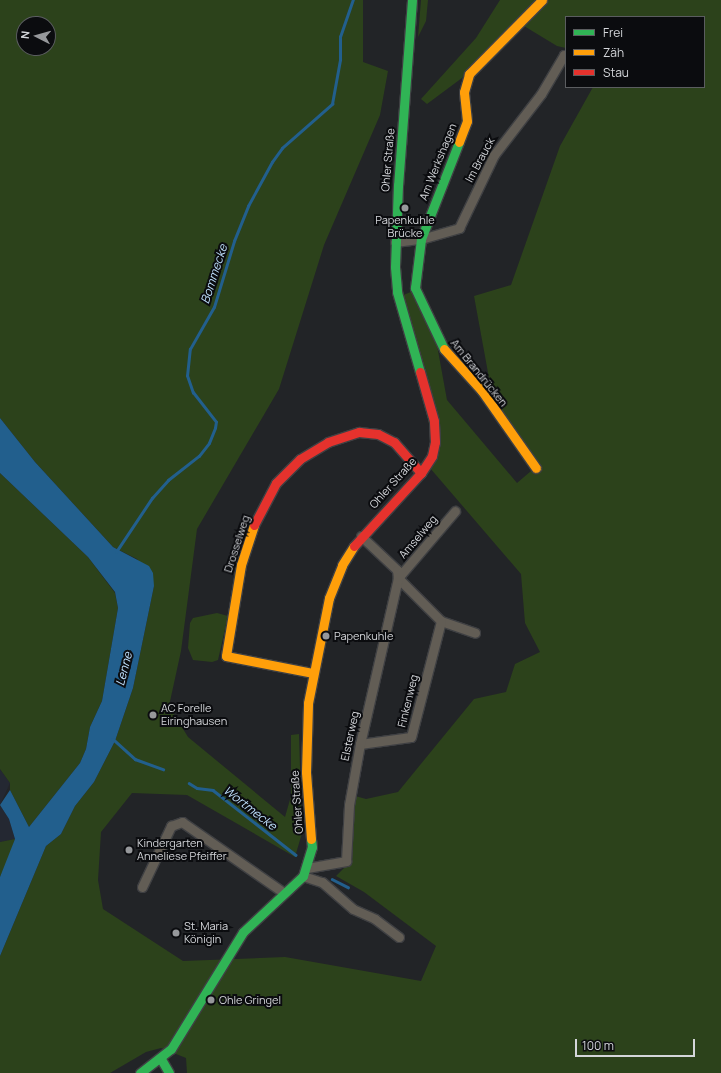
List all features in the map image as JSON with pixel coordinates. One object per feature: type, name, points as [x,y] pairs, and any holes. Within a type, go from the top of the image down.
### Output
[{"type":"street","name":"Ohler Straße","points":[[305,872],[312,847],[306,738],[308,703],[329,598],[342,565],[361,536],[421,473],[434,449],[434,421],[397,292],[394,242],[412,0]]},
{"type":"street","name":"Am Werkshagen","points":[[421,240],[467,121],[464,92],[469,74],[542,0]]},
{"type":"street","name":"Im Brauck","points":[[394,242],[421,240],[459,228],[494,155],[541,94],[565,55]]},
{"type":"street","name":"Am Brandrücken","points":[[421,240],[415,288],[440,344],[482,391],[536,468]]},
{"type":"street","name":"Drosselweg","points":[[313,673],[226,656],[225,652],[241,565],[256,519],[276,483],[300,459],[328,442],[360,432],[378,434],[394,442],[421,473]]},
{"type":"street","name":"Amselweg","points":[[398,578],[455,511]]},
{"type":"street","name":"Amselweg","points":[[361,536],[397,570],[398,578],[440,621],[475,633]]},
{"type":"street","name":"Elsterweg","points":[[305,872],[346,861],[349,805],[360,744],[398,578]]},
{"type":"street","name":"Finkenweg","points":[[360,744],[411,737],[440,621]]},
{"type":"street","points":[[142,887],[171,826],[182,822],[284,893]]},
{"type":"street","points":[[140,1073],[161,1059],[173,1045],[243,932],[305,872],[322,882],[353,909],[375,919],[399,937]]},
{"type":"street","points":[[161,1059],[169,1073]]},
{"type":"shaded area","points":[[0,769],[10,783],[0,805]]},
{"type":"shaded area","points":[[0,805],[9,819],[15,839],[0,842]]},
{"type":"green space","points":[[0,0],[363,0],[363,62],[388,71],[380,115],[324,245],[279,389],[197,529],[181,651],[169,706],[188,737],[285,817],[291,796],[291,735],[299,734],[302,833],[295,857],[187,795],[132,793],[101,832],[98,880],[103,909],[183,961],[285,957],[421,981],[436,946],[364,892],[336,876],[348,864],[355,796],[366,799],[398,792],[474,699],[506,692],[515,664],[540,652],[525,623],[521,574],[430,468],[436,456],[401,296],[413,291],[437,345],[447,400],[517,483],[538,465],[493,400],[474,296],[511,285],[560,146],[592,88],[705,88],[705,16],[565,16],[565,48],[557,46],[524,26],[549,0],[721,0],[721,1073],[187,1073],[186,1058],[161,1048],[146,1052],[110,1073],[0,1073],[0,956],[46,846],[61,834],[75,806],[94,782],[115,741],[133,688],[154,586],[137,559],[113,547],[35,462],[0,418]]},
{"type":"green space","points":[[421,0],[428,0],[426,21],[418,37]]},
{"type":"green space","points":[[500,0],[539,0],[466,75],[427,104],[421,99],[476,38]]},
{"type":"green space","points":[[0,473],[88,557],[115,593],[118,608],[102,701],[90,727],[86,749],[80,763],[29,827],[10,790],[10,783],[0,769]]},
{"type":"green space","points":[[217,613],[228,616],[218,660],[212,662],[193,660],[188,648],[190,623],[193,618]]},
{"type":"green space","points":[[15,839],[9,858],[0,877],[0,842]]},
{"type":"water","name":"Lenne","points":[[0,418],[35,462],[113,547],[149,566],[153,573],[154,586],[133,688],[115,741],[94,782],[75,806],[61,834],[46,846],[0,956],[0,877],[15,839],[9,819],[0,805],[10,790],[29,827],[80,763],[86,749],[90,727],[102,701],[118,608],[115,592],[88,557],[0,473]]},
{"type":"waterway","name":"Bommecke","points":[[116,552],[152,498],[168,480],[199,456],[209,443],[216,422],[193,393],[187,376],[190,349],[214,307],[234,241],[248,206],[272,162],[282,148],[332,104],[340,60],[340,37],[353,0]]},
{"type":"waterway","name":"Wortmecke","points":[[113,739],[135,759],[163,769]]},
{"type":"waterway","name":"Wortmecke","points":[[189,783],[197,788],[213,790],[296,855]]},
{"type":"waterway","name":"Wortmecke","points":[[332,879],[348,887]]},
{"type":"traffic: fast","points":[[412,0],[398,185],[395,267],[397,292],[420,372]]},
{"type":"traffic: fast","points":[[444,349],[415,288],[421,239],[459,142]]},
{"type":"traffic: fast","points":[[140,1073],[171,1049],[243,932],[303,876],[312,847],[311,839]]},
{"type":"traffic: fast","points":[[161,1059],[169,1073]]},
{"type":"traffic: slow","points":[[459,142],[467,121],[464,92],[469,74],[542,0]]},
{"type":"traffic: slow","points":[[444,349],[482,391],[536,468]]},
{"type":"traffic: slow","points":[[254,525],[241,565],[226,656],[313,673]]},
{"type":"traffic: slow","points":[[311,839],[306,772],[308,703],[329,598],[342,565],[354,546]]},
{"type":"traffic: jam","points":[[354,546],[421,473],[432,456],[435,442],[434,421],[420,372]]},
{"type":"traffic: jam","points":[[254,525],[276,483],[300,459],[328,442],[359,432],[378,434],[394,442],[421,473]]},
{"type":"place","name":"Papenkuhle Brücke","points":[[405,208]]},
{"type":"place","name":"Papenkuhle","points":[[326,636]]},
{"type":"place","name":"AC Forelle Eiringhausen","points":[[153,715]]},
{"type":"place","name":"Kindergarten Anneliese Pfeiffer","points":[[129,850]]},
{"type":"place","name":"St. Maria Königin","points":[[176,933]]},
{"type":"place","name":"Ohle Gringel","points":[[211,1000]]}]
